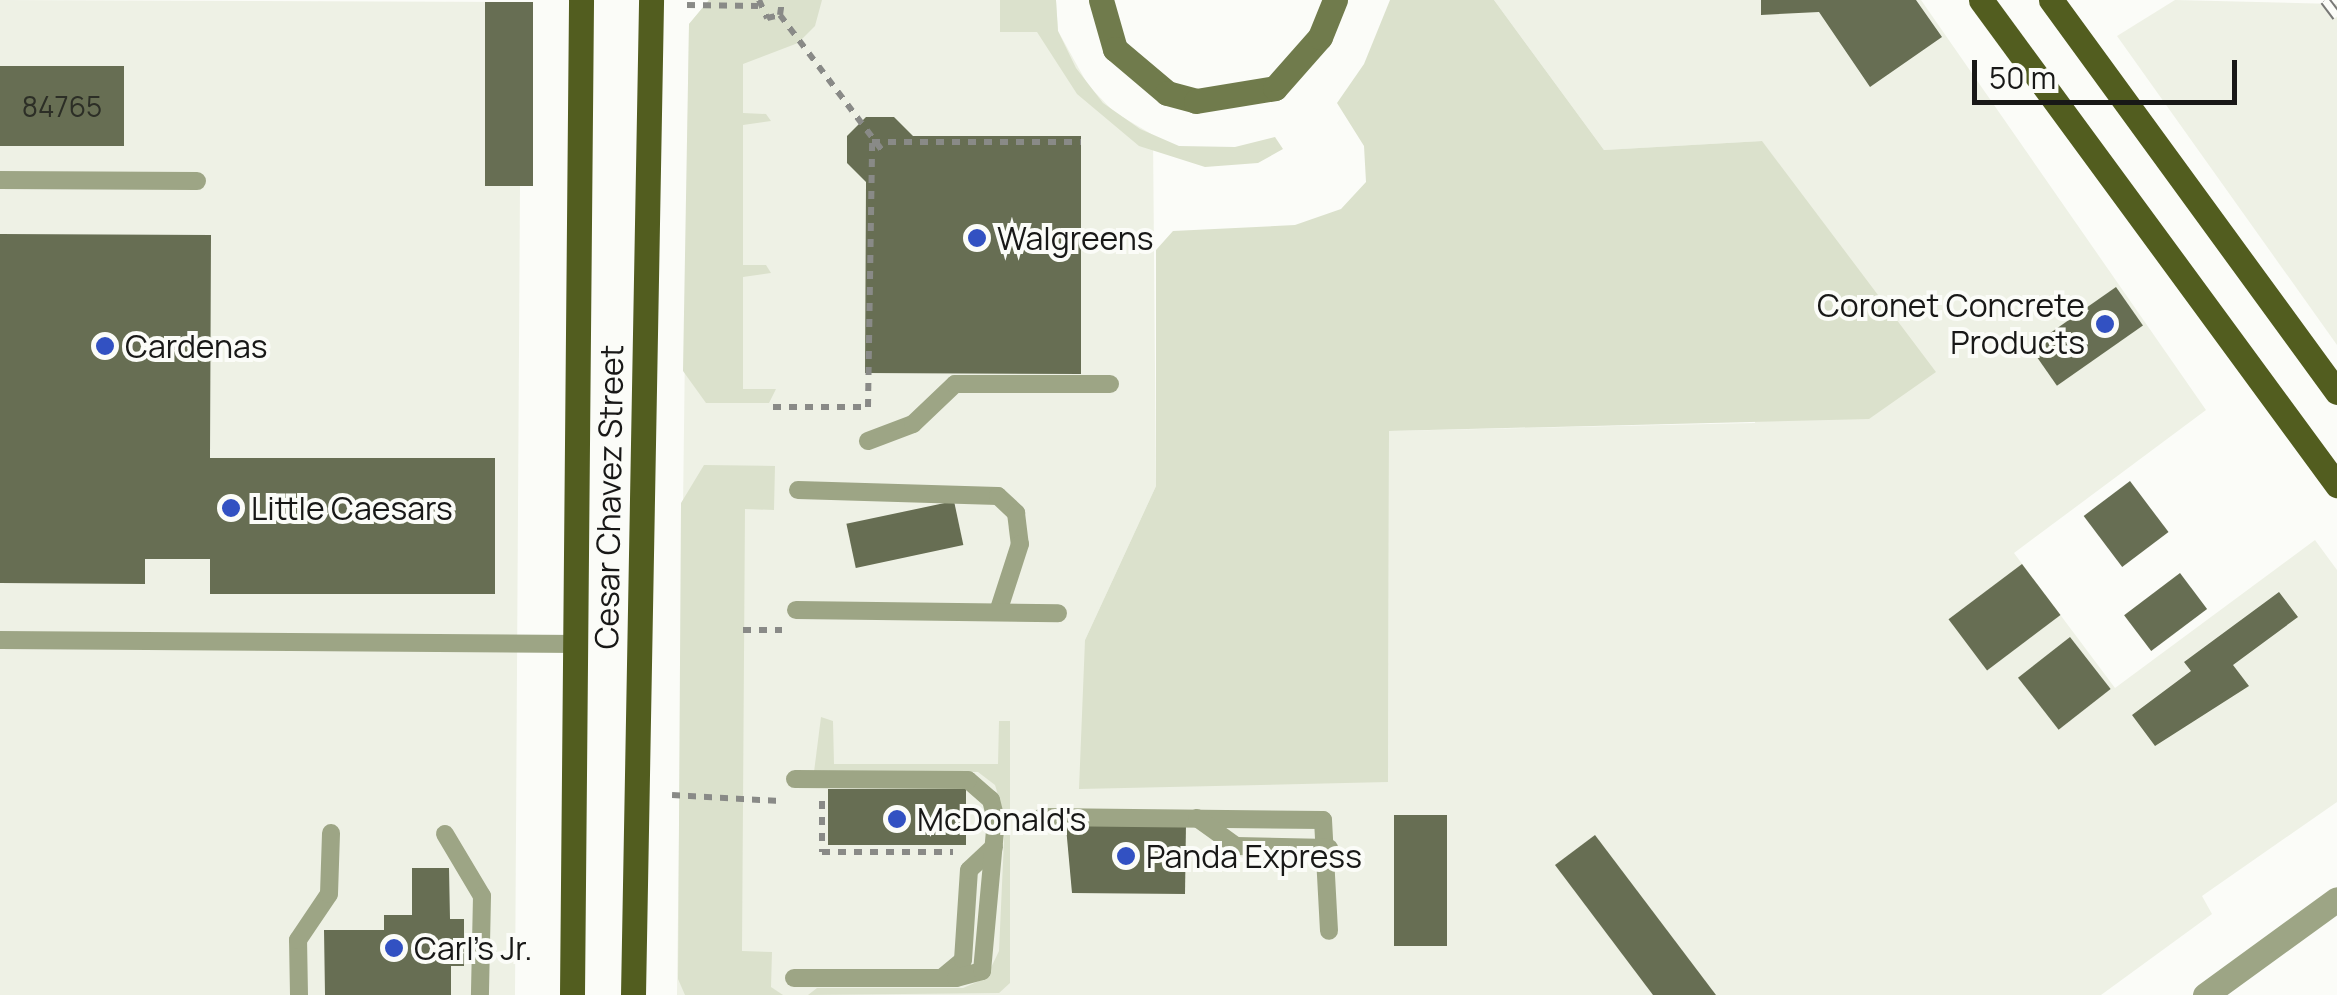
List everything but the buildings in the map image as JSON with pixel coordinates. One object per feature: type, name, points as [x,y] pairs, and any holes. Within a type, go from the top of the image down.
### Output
[{"type":"main road","name":"Cesar Chavez Street","points":[[572,995],[580,644],[581,0]]},
{"type":"main road","name":"Cesar Chavez Street","points":[[633,995],[651,0]]},
{"type":"main road","points":[[1101,0],[1115,49],[1154,85],[1196,101],[1275,88],[1320,37],[1335,0]]},
{"type":"main road","points":[[1981,0],[2337,485]]},
{"type":"main road","points":[[2051,0],[2337,392]]},
{"type":"street","points":[[2204,995],[2337,898]]},
{"type":"lane","points":[[0,180],[197,181]]},
{"type":"lane","points":[[868,442],[913,424],[955,384],[1110,384]]},
{"type":"lane","points":[[798,490],[998,496],[1016,514],[1020,544],[998,612]]},
{"type":"lane","points":[[796,610],[1058,613]]},
{"type":"lane","points":[[0,640],[580,644]]},
{"type":"lane","points":[[794,978],[972,976],[988,964],[994,847],[991,800],[968,780],[795,779]]},
{"type":"lane","points":[[1042,816],[1317,818],[1328,826],[1328,931]]},
{"type":"lane","points":[[1197,817],[1236,846],[1329,848]]},
{"type":"lane","points":[[299,995],[298,940],[329,894],[331,833]]},
{"type":"lane","points":[[445,834],[482,896],[480,995]]},
{"type":"lane","points":[[938,979],[962,960],[965,886],[994,847]]},
{"type":"path","points":[[782,0],[780,15],[829,73],[872,142],[884,154]]},
{"type":"path","points":[[687,5],[758,3],[767,18],[780,15]]},
{"type":"path","points":[[872,142],[1081,142]]},
{"type":"path","points":[[773,408],[868,407],[872,142]]},
{"type":"path","points":[[815,779],[822,852],[873,848],[964,852]]},
{"type":"path","points":[[672,795],[745,802]]},
{"type":"shaded area","points":[[0,0],[533,2],[532,186],[520,186],[515,995],[0,995]]},
{"type":"shaded area","points":[[709,0],[1056,0],[1058,31],[1088,85],[1114,112],[1153,135],[1156,486],[1085,640],[1388,782],[1389,431],[1755,423],[1762,141],[1604,150],[1494,0],[1921,0],[2206,410],[2014,553],[2115,688],[2315,540],[2337,570],[2337,802],[2202,896],[2212,914],[2101,995],[677,995],[689,24]]},
{"type":"shaded area","points":[[2175,0],[2337,4],[2337,345],[2117,36]]},
{"type":"green space","points":[[709,0],[822,0],[815,26],[798,43],[743,64],[743,113],[766,114],[771,121],[743,125],[743,265],[766,265],[771,273],[743,277],[743,389],[776,389],[769,403],[706,403],[683,371],[689,24]]},
{"type":"green space","points":[[1000,0],[1056,0],[1058,31],[1076,68],[1103,103],[1140,129],[1179,146],[1235,147],[1275,137],[1283,149],[1258,163],[1205,167],[1139,146],[1077,94],[1037,32],[1000,32]]},
{"type":"green space","points":[[1390,0],[1494,0],[1604,150],[1762,141],[1936,372],[1869,419],[1389,431],[1388,782],[1079,789],[1085,640],[1156,486],[1156,250],[1173,231],[1295,225],[1341,209],[1366,182],[1364,146],[1337,103],[1364,64]]},
{"type":"green space","points":[[704,465],[775,466],[774,510],[745,509],[742,951],[772,952],[771,987],[783,995],[685,995],[678,979],[681,503]]},
{"type":"green space","points":[[821,717],[833,721],[834,764],[998,764],[999,721],[1010,721],[1010,983],[999,993],[808,995],[817,988],[963,988],[986,978],[999,951],[1005,818],[995,785],[978,772],[814,772]]},
{"type":"railway","points":[[2325,0],[2337,16]]},
{"type":"place","name":"Walgreens","points":[[977,238]]},
{"type":"place","name":"Coronet Concrete Products","points":[[2105,324]]},
{"type":"place","name":"Cardenas","points":[[105,346]]},
{"type":"place","name":"Little Caesars","points":[[231,508]]},
{"type":"place","name":"McDonald's","points":[[897,819]]},
{"type":"place","name":"Panda Express","points":[[1126,856]]},
{"type":"place","name":"Carl's Jr.","points":[[394,948]]}]
